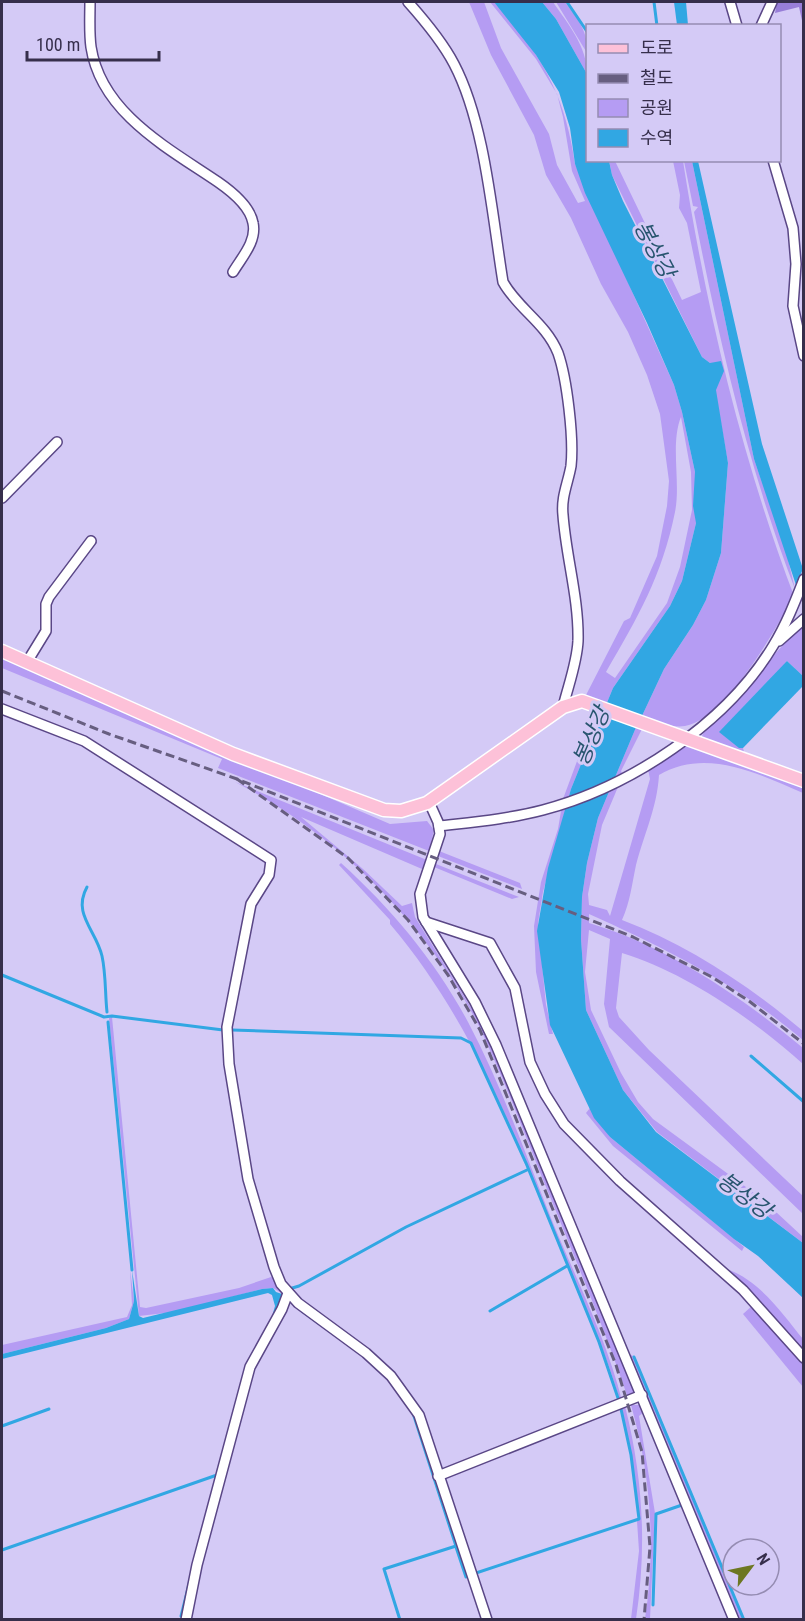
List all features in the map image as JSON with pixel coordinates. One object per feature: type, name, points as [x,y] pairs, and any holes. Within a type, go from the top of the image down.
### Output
[{"type":"main road","points":[[2,651],[233,753],[384,810],[407,810],[429,802],[563,707],[576,702],[588,702],[804,781]]},
{"type":"street","points":[[90,2],[91,47],[95,62],[111,95],[126,116],[188,163],[229,190],[248,211],[253,221],[251,244],[233,272]]},
{"type":"street","points":[[408,2],[435,33],[455,64],[468,100],[480,145],[503,282],[511,295],[544,327],[557,352],[567,389],[571,465],[563,493],[562,514],[578,632],[563,707]]},
{"type":"street","points":[[730,2],[736,24]]},
{"type":"street","points":[[762,24],[772,2]]},
{"type":"street","points":[[774,162],[792,221],[796,264],[793,306],[804,356]]},
{"type":"street","points":[[792,221],[804,219]]},
{"type":"street","points":[[2,498],[57,442]]},
{"type":"street","points":[[27,662],[46,631],[49,597],[92,541]]},
{"type":"street","points":[[772,647],[804,579]]},
{"type":"street","points":[[439,826],[510,817],[563,803],[619,780],[688,740],[730,698],[772,647],[804,619]]},
{"type":"street","points":[[2,709],[84,741],[271,861],[269,875],[250,904],[227,1027],[229,1064],[248,1179],[274,1267],[288,1293],[366,1353],[402,1388],[419,1415],[487,1620]]},
{"type":"street","points":[[429,802],[439,826],[437,847],[420,894],[426,922],[475,1002],[496,1045],[734,1620]]},
{"type":"street","points":[[426,922],[490,943],[515,988],[530,1062],[545,1094],[564,1124],[620,1181],[743,1290],[804,1358]]},
{"type":"street","points":[[186,1620],[186,1610],[197,1565],[250,1367],[282,1309],[288,1293]]},
{"type":"street","points":[[438,1476],[642,1395]]},
{"type":"green space","points":[[469,2],[484,2],[501,48],[549,134],[557,165],[578,203],[585,201],[572,171],[557,95],[571,139],[575,164],[674,385],[695,472],[696,523],[682,581],[670,606],[613,688],[606,705],[585,697],[624,621],[630,618],[657,556],[667,506],[669,481],[660,414],[647,375],[628,332],[601,284],[571,218],[546,175],[534,135],[491,55]],"holes":[[[681,417],[691,472],[692,510],[680,567],[667,603],[615,678],[606,672],[648,595],[670,535],[677,500],[676,439]]]},
{"type":"green space","points":[[490,2],[494,2],[511,21],[538,57],[556,92],[536,59]]},
{"type":"green space","points":[[542,2],[553,2],[570,27],[584,54],[586,72],[556,19]]},
{"type":"green space","points":[[556,2],[565,2],[578,20],[586,38],[586,51]]},
{"type":"green space","points":[[609,162],[615,162],[682,300],[701,292],[687,223],[679,208],[680,195],[673,162],[683,162],[714,326],[727,381],[758,490],[794,596],[762,650],[732,691],[717,708],[701,720],[685,726],[656,723],[641,718],[664,669],[693,625],[706,600],[721,553],[728,463],[715,390],[718,381],[710,363],[702,357],[612,175]]},
{"type":"green space","points":[[684,162],[692,162],[754,459],[786,551],[795,589],[763,497],[736,403],[694,212],[698,207],[693,206]]},
{"type":"green space","points":[[803,624],[803,676],[787,661],[739,747],[743,748],[744,752],[803,774],[803,777],[701,738],[707,726]]},
{"type":"green space","points":[[2,657],[390,824],[427,821],[434,830],[429,851],[218,768],[222,759],[2,668]]},
{"type":"green space","points":[[596,710],[602,712],[571,789],[543,892],[538,923],[546,1005],[553,1034],[549,1034],[536,972],[534,926],[541,882],[558,829],[563,799]]},
{"type":"green space","points":[[637,725],[643,727],[621,771],[623,775],[602,825],[588,894],[589,905],[607,910],[610,916],[650,779],[648,769],[686,744],[803,785],[803,793],[769,778],[732,766],[714,763],[695,763],[677,767],[659,775],[653,810],[622,920],[695,954],[717,968],[761,998],[803,1031],[803,1040],[753,1002],[674,954],[589,914],[589,923],[647,945],[675,959],[755,1010],[803,1048],[803,1064],[784,1047],[718,999],[670,972],[622,953],[616,1008],[619,1017],[649,1050],[803,1196],[803,1214],[609,1027],[604,1004],[610,939],[589,930],[585,972],[591,1010],[621,1073],[638,1102],[653,1119],[761,1198],[803,1237],[803,1243],[657,1132],[623,1090],[586,1010],[581,939],[582,897],[587,863],[598,818]]},
{"type":"green space","points":[[235,782],[427,860],[422,869],[301,817],[363,869],[402,906],[412,903],[415,917],[481,1024],[635,1392],[628,1398],[588,1289],[505,1084],[479,1026],[458,989],[434,952],[376,885],[309,827]]},
{"type":"green space","points":[[439,851],[520,883],[522,889],[438,856]]},
{"type":"green space","points":[[341,863],[395,917],[427,957],[468,1022],[503,1096],[553,1223],[591,1311],[616,1378],[622,1401],[620,1401],[598,1337],[537,1190],[484,1071],[442,995],[418,959],[390,924],[390,920],[339,865]]},
{"type":"green space","points":[[436,864],[519,897],[512,899],[434,867]]},
{"type":"green space","points":[[112,1017],[140,1307],[146,1308],[239,1288],[274,1276],[286,1295],[249,1367],[184,1610],[184,1619],[181,1619],[247,1367],[285,1295],[273,1288],[262,1289],[174,1312],[139,1316],[109,1018]]},
{"type":"green space","points":[[590,1108],[610,1137],[744,1247],[742,1251],[613,1146],[586,1113]]},
{"type":"green space","points":[[723,1268],[747,1279],[768,1297],[803,1339],[803,1353]]},
{"type":"green space","points":[[130,1269],[134,1301],[129,1319],[106,1328],[2,1354],[2,1345],[127,1317],[132,1305]]},
{"type":"green space","points":[[753,1305],[803,1362],[803,1387],[743,1314]]},
{"type":"green space","points":[[632,1355],[721,1567],[721,1580],[629,1356]]},
{"type":"green space","points":[[631,1405],[641,1405],[644,1412],[639,1416],[655,1513],[650,1619],[645,1619],[650,1565],[650,1511],[643,1458]]},
{"type":"green space","points":[[625,1406],[636,1459],[641,1512],[641,1565],[636,1619],[631,1619],[639,1551],[637,1521],[639,1520],[635,1477],[621,1407]]},
{"type":"green space","points":[[728,1597],[734,1597],[743,1619],[737,1619]]},
{"type":"shaded area","points":[[777,2],[803,2],[803,25],[799,7],[775,13]]},
{"type":"water","points":[[494,2],[542,2],[556,19],[586,72],[586,162],[609,162],[623,201],[702,357],[710,363],[721,361],[724,371],[716,390],[728,463],[721,553],[706,600],[693,625],[664,669],[641,718],[606,705],[613,688],[670,606],[682,581],[696,523],[693,506],[695,472],[674,385],[585,193],[575,164],[570,128],[559,92],[536,55]]},
{"type":"water","points":[[674,2],[686,2],[688,24],[677,24]]},
{"type":"water","points":[[692,162],[698,162],[762,444],[803,569],[796,585],[754,459]]},
{"type":"water","points":[[787,661],[803,676],[803,686],[743,748],[739,748],[719,732]]},
{"type":"water","points":[[602,712],[637,725],[598,818],[587,863],[582,897],[581,939],[586,1010],[623,1090],[656,1132],[803,1243],[803,1298],[758,1256],[610,1137],[594,1118],[550,1025],[537,931],[548,868],[571,789]]},
{"type":"water","points":[[132,1270],[139,1316],[143,1318],[262,1289],[273,1288],[276,1292],[285,1295],[269,1327],[275,1306],[272,1295],[268,1293],[2,1359],[2,1354],[106,1328],[129,1319],[134,1301]]},
{"type":"waterway","points":[[567,2],[586,30]]},
{"type":"waterway","points":[[654,2],[657,24]]},
{"type":"waterway","points":[[87,887],[82,906],[102,956],[107,1012]]},
{"type":"waterway","points":[[2,975],[104,1017],[112,1016],[223,1030]]},
{"type":"waterway","points":[[108,1022],[132,1270]]},
{"type":"waterway","points":[[232,1030],[461,1038],[471,1043],[526,1163],[599,1342],[619,1401]]},
{"type":"waterway","points":[[751,1056],[804,1102]]},
{"type":"waterway","points":[[289,1289],[299,1286],[406,1227],[527,1170]]},
{"type":"waterway","points":[[490,1311],[567,1266]]},
{"type":"waterway","points":[[302,1311],[338,1337]]},
{"type":"waterway","points":[[634,1357],[744,1620]]},
{"type":"waterway","points":[[2,1426],[49,1409]]},
{"type":"waterway","points":[[473,1574],[639,1519],[631,1455],[621,1409]]},
{"type":"waterway","points":[[400,1620],[384,1569],[456,1546],[413,1413]]},
{"type":"waterway","points":[[2,1550],[217,1475]]},
{"type":"waterway","points":[[653,1605],[656,1514],[682,1505]]},
{"type":"waterway","points":[[456,1547],[466,1577]]},
{"type":"waterway","points":[[181,1616],[190,1580]]},
{"type":"railway","points":[[2,691],[109,734],[237,779],[633,937],[712,977],[749,1001],[804,1044]]},
{"type":"railway","points":[[237,779],[348,858],[408,920],[448,975],[480,1030],[616,1365],[642,1452],[650,1547],[644,1620]]},
{"type":"water label","name":"봉상강","points":[[655,249]]},
{"type":"water label","name":"봉상강","points":[[591,736]]},
{"type":"water label","name":"봉상강","points":[[745,1195]]}]
